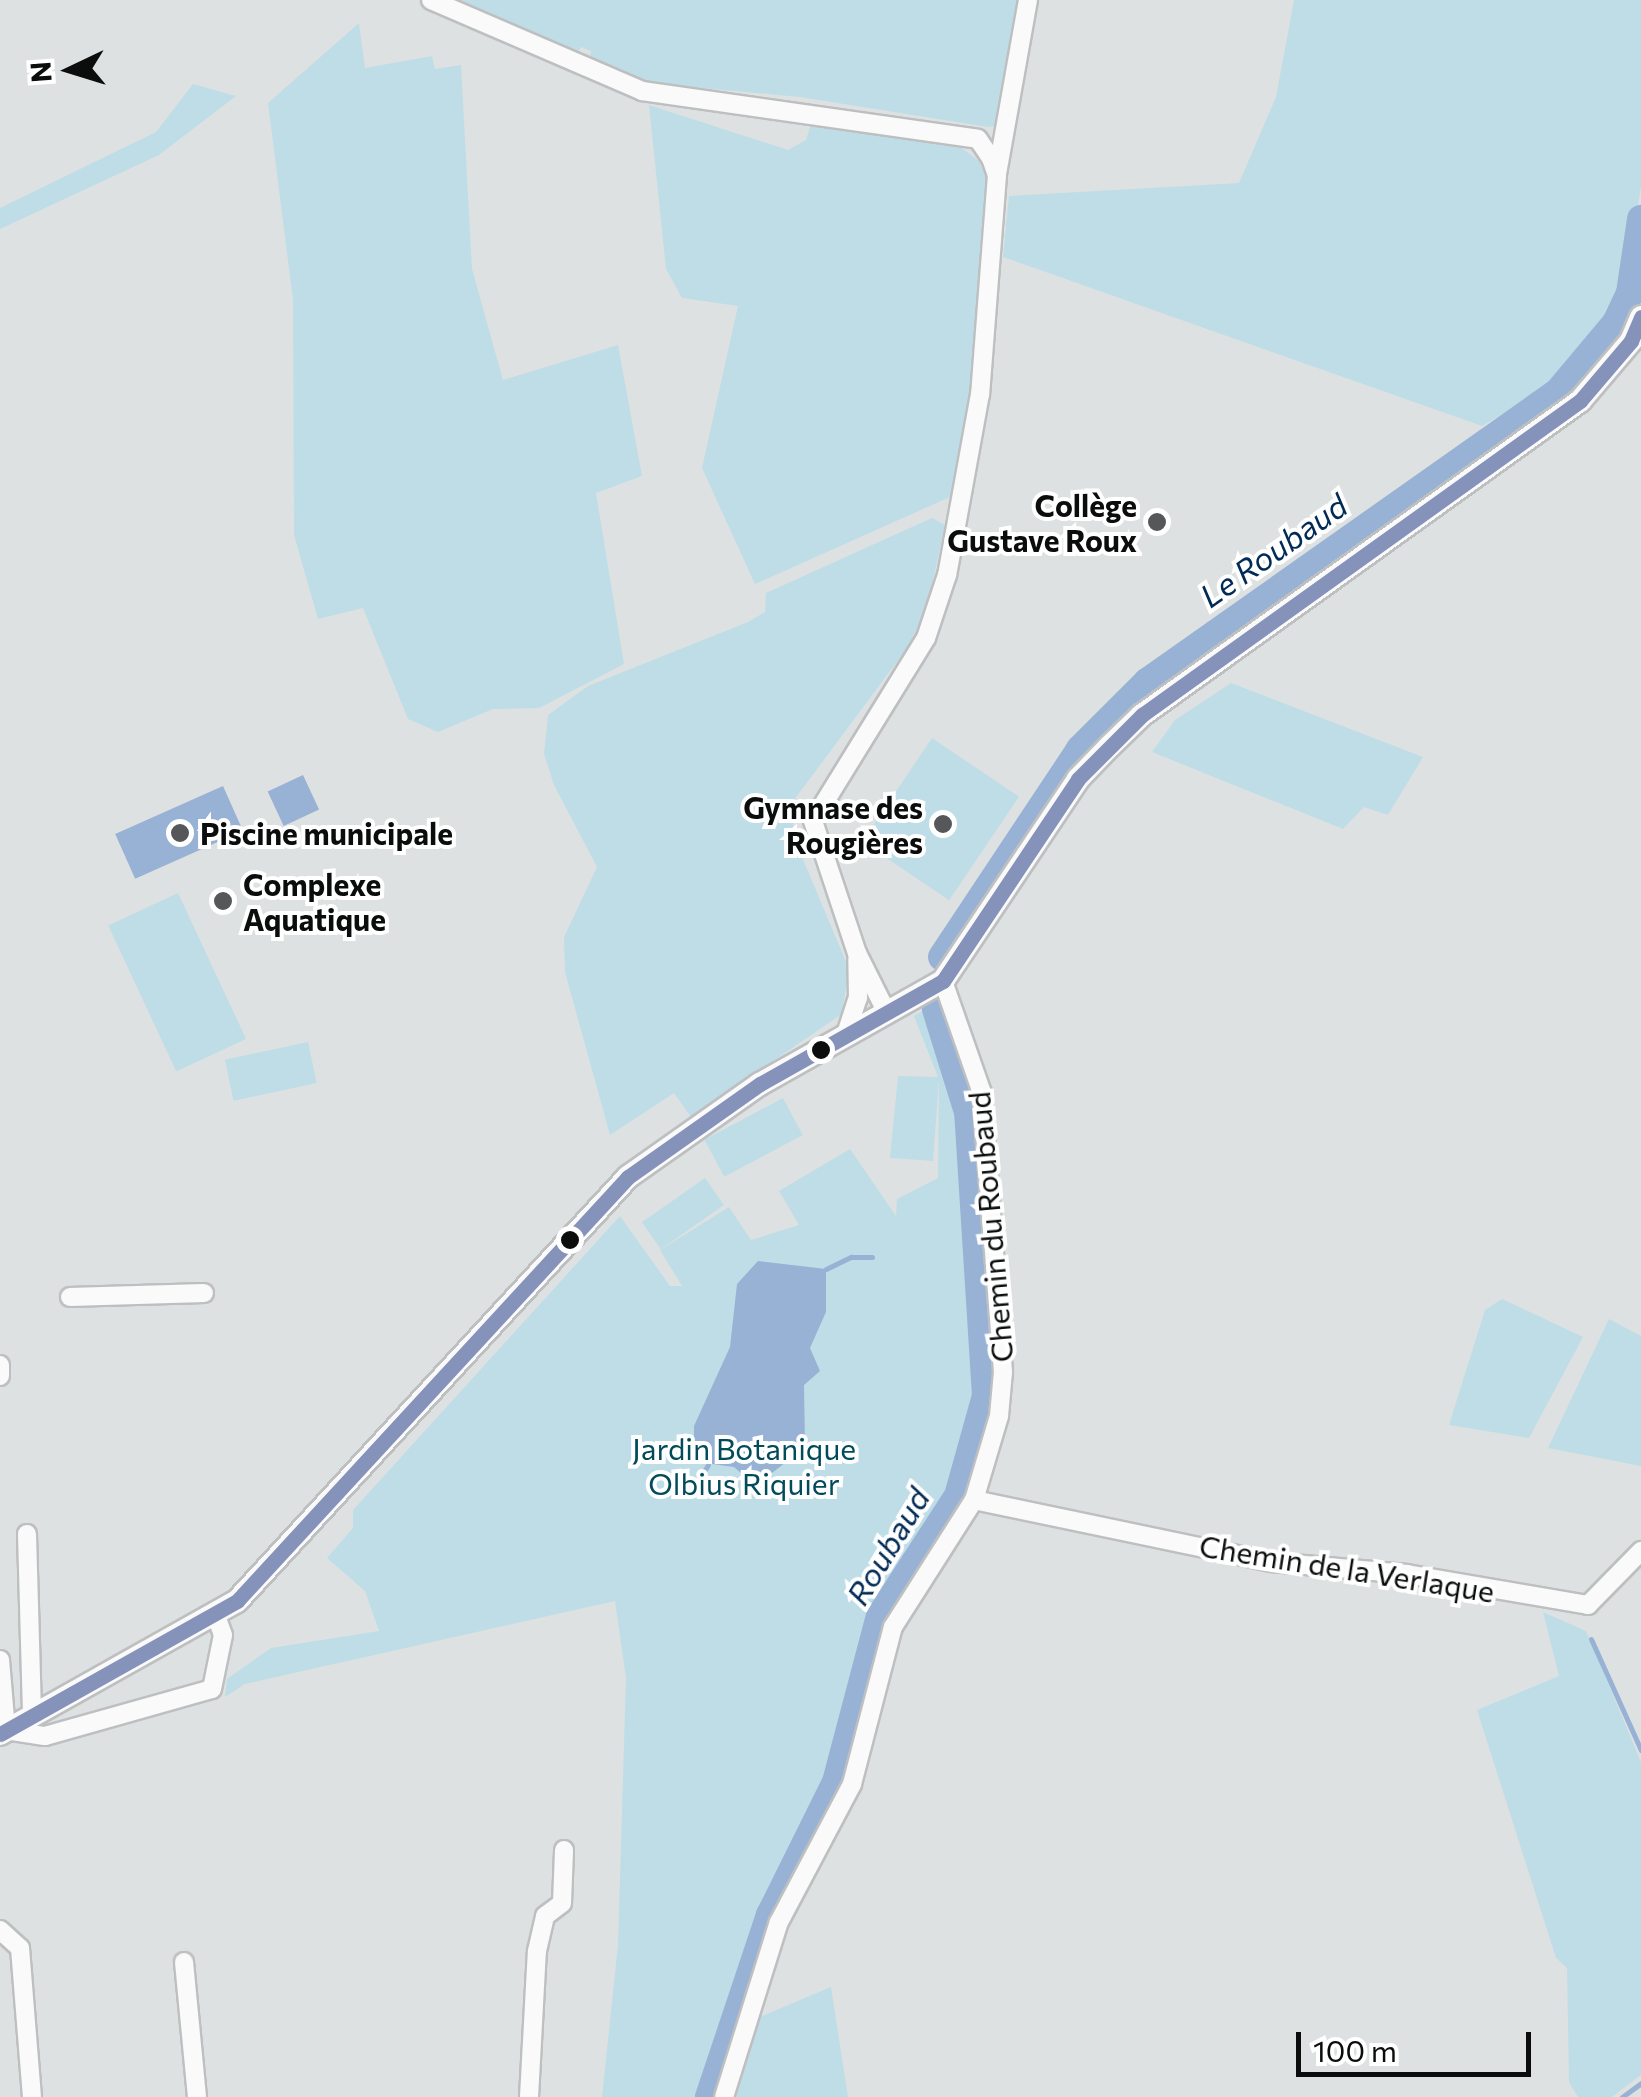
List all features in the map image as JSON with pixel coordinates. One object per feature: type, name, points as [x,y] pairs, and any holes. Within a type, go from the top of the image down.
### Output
[{"type":"street","points":[[431,0],[576,66],[675,100],[825,112],[978,138],[996,175]]},
{"type":"street","points":[[881,1016],[813,821],[926,638],[938,606],[980,394],[996,175],[1028,0]]},
{"type":"street","points":[[3,1732],[216,1616],[259,1582],[628,1177],[712,1114],[943,982],[1078,778],[1121,736],[1580,400],[1631,341],[1641,317]]},
{"type":"street","points":[[846,1034],[858,998],[857,953]]},
{"type":"street","name":"Chemin du Roubaud","points":[[724,2097],[779,1922],[852,1784],[893,1627],[974,1500],[999,1416],[1003,1372],[982,1093],[943,982]]},
{"type":"street","points":[[858,998],[881,1016]]},
{"type":"street","points":[[70,1297],[204,1293]]},
{"type":"street","points":[[0,1365],[0,1376]]},
{"type":"street","name":"Chemin de la Verlaque","points":[[974,1500],[1271,1562],[1407,1574],[1588,1605],[1641,1552]]},
{"type":"street","points":[[27,1534],[32,1716]]},
{"type":"street","points":[[3,1732],[45,1736],[179,1703],[212,1689],[223,1634],[216,1616]]},
{"type":"street","points":[[0,1660],[3,1732]]},
{"type":"street","points":[[529,2097],[537,1951],[545,1916],[562,1903],[564,1850]]},
{"type":"street","points":[[0,1930],[20,1948],[32,2097]]},
{"type":"street","points":[[184,1962],[197,2097]]},
{"type":"green space","points":[[454,0],[1025,0],[999,126],[988,127],[800,97],[637,82],[589,66],[591,51],[581,47],[575,58]]},
{"type":"green space","points":[[1294,0],[1641,0],[1641,187],[1625,285],[1609,316],[1552,386],[1482,426],[1003,257],[1009,196],[1239,183],[1276,97]]},
{"type":"green space","points":[[359,23],[365,68],[432,56],[435,69],[461,65],[472,269],[503,380],[618,345],[642,476],[596,493],[624,664],[539,708],[493,709],[438,732],[408,719],[363,608],[318,619],[294,535],[293,300],[268,103]]},
{"type":"green space","points":[[193,84],[236,96],[159,155],[0,229],[0,208],[156,132]]},
{"type":"green space","points":[[649,105],[788,150],[806,140],[812,121],[962,148],[979,161],[986,176],[971,386],[950,497],[755,584],[702,468],[738,306],[682,298],[666,269]]},
{"type":"green space","points":[[932,518],[945,525],[927,608],[908,647],[791,804],[795,840],[849,969],[842,1014],[691,1117],[674,1093],[610,1135],[565,972],[564,937],[597,867],[554,785],[544,754],[548,715],[588,686],[748,622],[765,612],[766,593]]},
{"type":"green space","points":[[1231,683],[1423,757],[1388,815],[1364,807],[1343,829],[1152,752],[1175,720]]},
{"type":"green space","name":"Gymnase des Rougières","points":[[932,738],[1019,797],[949,900],[862,842]]},
{"type":"green space","points":[[178,893],[246,1039],[176,1071],[108,926]]},
{"type":"green space","name":"Jardin Botanique Olbius Riquier","points":[[926,1009],[957,1105],[978,1380],[950,1490],[863,1635],[828,1778],[758,1912],[699,2097],[602,2097],[618,1945],[626,1678],[615,1601],[245,1684],[225,1697],[227,1679],[271,1648],[379,1631],[365,1591],[327,1558],[353,1528],[353,1510],[620,1216],[670,1286],[682,1286],[660,1250],[729,1207],[751,1240],[799,1225],[779,1191],[850,1149],[896,1216],[897,1199],[938,1178],[939,1079],[933,1161],[890,1158],[898,1076],[938,1077],[914,1016]]},
{"type":"green space","points":[[308,1042],[317,1083],[234,1101],[225,1060]]},
{"type":"green space","points":[[783,1098],[803,1135],[724,1177],[704,1140]]},
{"type":"green space","points":[[705,1178],[724,1205],[661,1249],[642,1222]]},
{"type":"green space","points":[[1502,1299],[1583,1337],[1529,1438],[1449,1425],[1485,1310]]},
{"type":"green space","points":[[1609,1319],[1641,1336],[1641,1466],[1548,1448]]},
{"type":"green space","points":[[1543,1612],[1586,1631],[1641,1762],[1641,2075],[1612,2097],[1578,2097],[1569,2082],[1567,1968],[1556,1958],[1477,1710],[1559,1676]]},
{"type":"green space","points":[[831,1987],[848,2097],[733,2097],[757,2018]]},
{"type":"water","points":[[303,775],[319,809],[284,826],[268,791]]},
{"type":"water","name":"Piscine municipale","points":[[223,786],[243,831],[135,879],[115,834]]},
{"type":"water","points":[[758,1261],[826,1269],[826,1312],[810,1348],[820,1371],[804,1385],[805,1447],[767,1477],[750,1481],[734,1467],[705,1463],[694,1446],[694,1426],[730,1347],[737,1284]]},
{"type":"waterway","name":"Le Roubaud","points":[[942,957],[1080,749],[1147,682],[1558,392],[1616,323],[1630,293],[1641,219]]},
{"type":"waterway","name":"Roubaud","points":[[709,2097],[770,1915],[836,1782],[880,1616],[958,1496],[986,1396],[968,1112],[936,1009]]},
{"type":"waterway","points":[[826,1269],[851,1257],[872,1257]]},
{"type":"waterway","points":[[701,1476],[708,1465]]},
{"type":"waterway","points":[[1591,1639],[1641,1750]]},
{"type":"waterway","points":[[1622,2097],[1641,2083]]},
{"type":"transit line","points":[[0,1734],[237,1601],[628,1177],[760,1084],[943,981],[1078,779],[1142,715],[1580,401],[1631,341],[1641,317]]},
{"type":"place","name":"Collège Gustave Roux","points":[[1157,522]]},
{"type":"place","name":"Gymnase des Rougières","points":[[943,824]]},
{"type":"place","name":"Piscine municipale","points":[[180,833]]},
{"type":"place","name":"Complexe Aquatique","points":[[223,901]]}]
